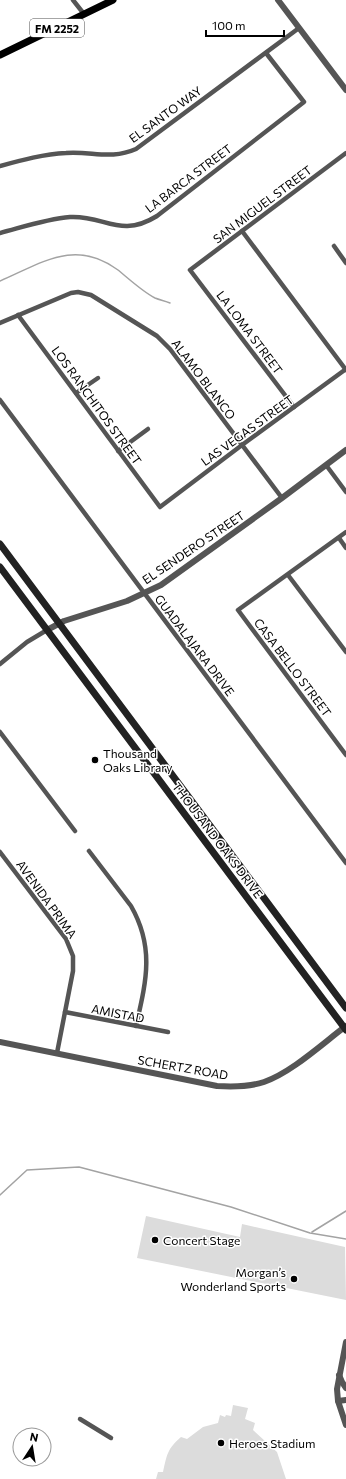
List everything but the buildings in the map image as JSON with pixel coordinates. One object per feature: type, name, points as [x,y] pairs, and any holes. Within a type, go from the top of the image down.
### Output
[{"type":"main road","name":"FM 2252","points":[[0,55],[113,0]]},
{"type":"main road","name":"THOUSAND OAKS DRIVE","points":[[0,544],[346,1008]]},
{"type":"main road","name":"THOUSAND OAKS DRIVE","points":[[0,567],[345,1028]]},
{"type":"street","points":[[73,0],[84,14]]},
{"type":"street","points":[[278,0],[346,90]]},
{"type":"street","name":"EL SANTO WAY","points":[[0,166],[51,154],[80,153],[111,156],[128,153],[141,146],[299,28]]},
{"type":"street","name":"LA BARCA STREET","points":[[0,233],[50,219],[71,217],[98,220],[117,226],[137,225],[147,222],[157,216],[304,102],[266,52]]},
{"type":"street","name":"SAN MIGUEL STREET","points":[[190,270],[346,154]]},
{"type":"street","points":[[242,231],[346,370]]},
{"type":"street","points":[[334,246],[346,263]]},
{"type":"street","name":"LA LOMA STREET","points":[[190,270],[294,407]]},
{"type":"street","name":"ALAMO BLANCO","points":[[0,323],[71,293],[78,292],[91,295],[163,341],[282,498]]},
{"type":"street","name":"LOS RANCHITOS STREET","points":[[18,315],[160,507]]},
{"type":"street","name":"LAS VEGAS STREET","points":[[160,507],[242,445],[346,370]]},
{"type":"street","points":[[76,393],[98,378]]},
{"type":"street","name":"GUADALAJARA DRIVE","points":[[0,400],[346,863]]},
{"type":"street","points":[[118,451],[148,429]]},
{"type":"street","name":"EL SENDERO STREET","points":[[0,664],[27,642],[59,623],[115,605],[162,585],[346,450]]},
{"type":"street","points":[[326,465],[346,492]]},
{"type":"street","points":[[346,532],[288,575],[346,652]]},
{"type":"street","points":[[338,538],[346,548]]},
{"type":"street","name":"CASA BELLO STREET","points":[[288,575],[238,610],[346,755]]},
{"type":"street","points":[[0,732],[75,831]]},
{"type":"street","points":[[90,851],[131,906],[144,938],[147,974],[136,1026]]},
{"type":"street","name":"AVENIDA PRIMA","points":[[0,852],[66,940],[71,949],[74,964],[57,1053]]},
{"type":"street","name":"AMISTAD","points":[[66,1012],[168,1032]]},
{"type":"street","name":"SCHERTZ ROAD","points":[[0,1042],[218,1086],[238,1087],[262,1082],[282,1073],[345,1028]]},
{"type":"street","points":[[346,1342],[337,1389],[338,1401],[346,1422]]},
{"type":"street","points":[[339,1375],[346,1388]]},
{"type":"street","points":[[338,1401],[346,1400]]},
{"type":"street","points":[[80,1419],[111,1438]]},
{"type":"shaded area","name":"Morgan’s Wonderland Sports","points":[[146,1216],[240,1237],[242,1224],[345,1247],[346,1300],[137,1258]]},
{"type":"shaded area","name":"Heroes Stadium","points":[[233,1405],[248,1408],[245,1419],[255,1423],[253,1430],[277,1452],[286,1479],[156,1479],[158,1472],[163,1472],[168,1453],[176,1441],[181,1437],[187,1439],[203,1427],[218,1423],[220,1415],[225,1417],[226,1415],[231,1416]]},
{"type":"waterway","points":[[0,281],[44,261],[73,255],[87,256],[102,261],[118,270],[150,295],[170,303]]},
{"type":"waterway","points":[[0,1195],[27,1170],[79,1167],[231,1207],[310,1233],[346,1239]]},
{"type":"waterway","points":[[312,1232],[346,1211]]},
{"type":"place","name":"Thousand Oaks Library","points":[[95,760]]},
{"type":"place","name":"Concert Stage","points":[[155,1240]]},
{"type":"place","name":"Morgan’s Wonderland Sports","points":[[294,1279]]},
{"type":"place","name":"Heroes Stadium","points":[[221,1443]]}]
